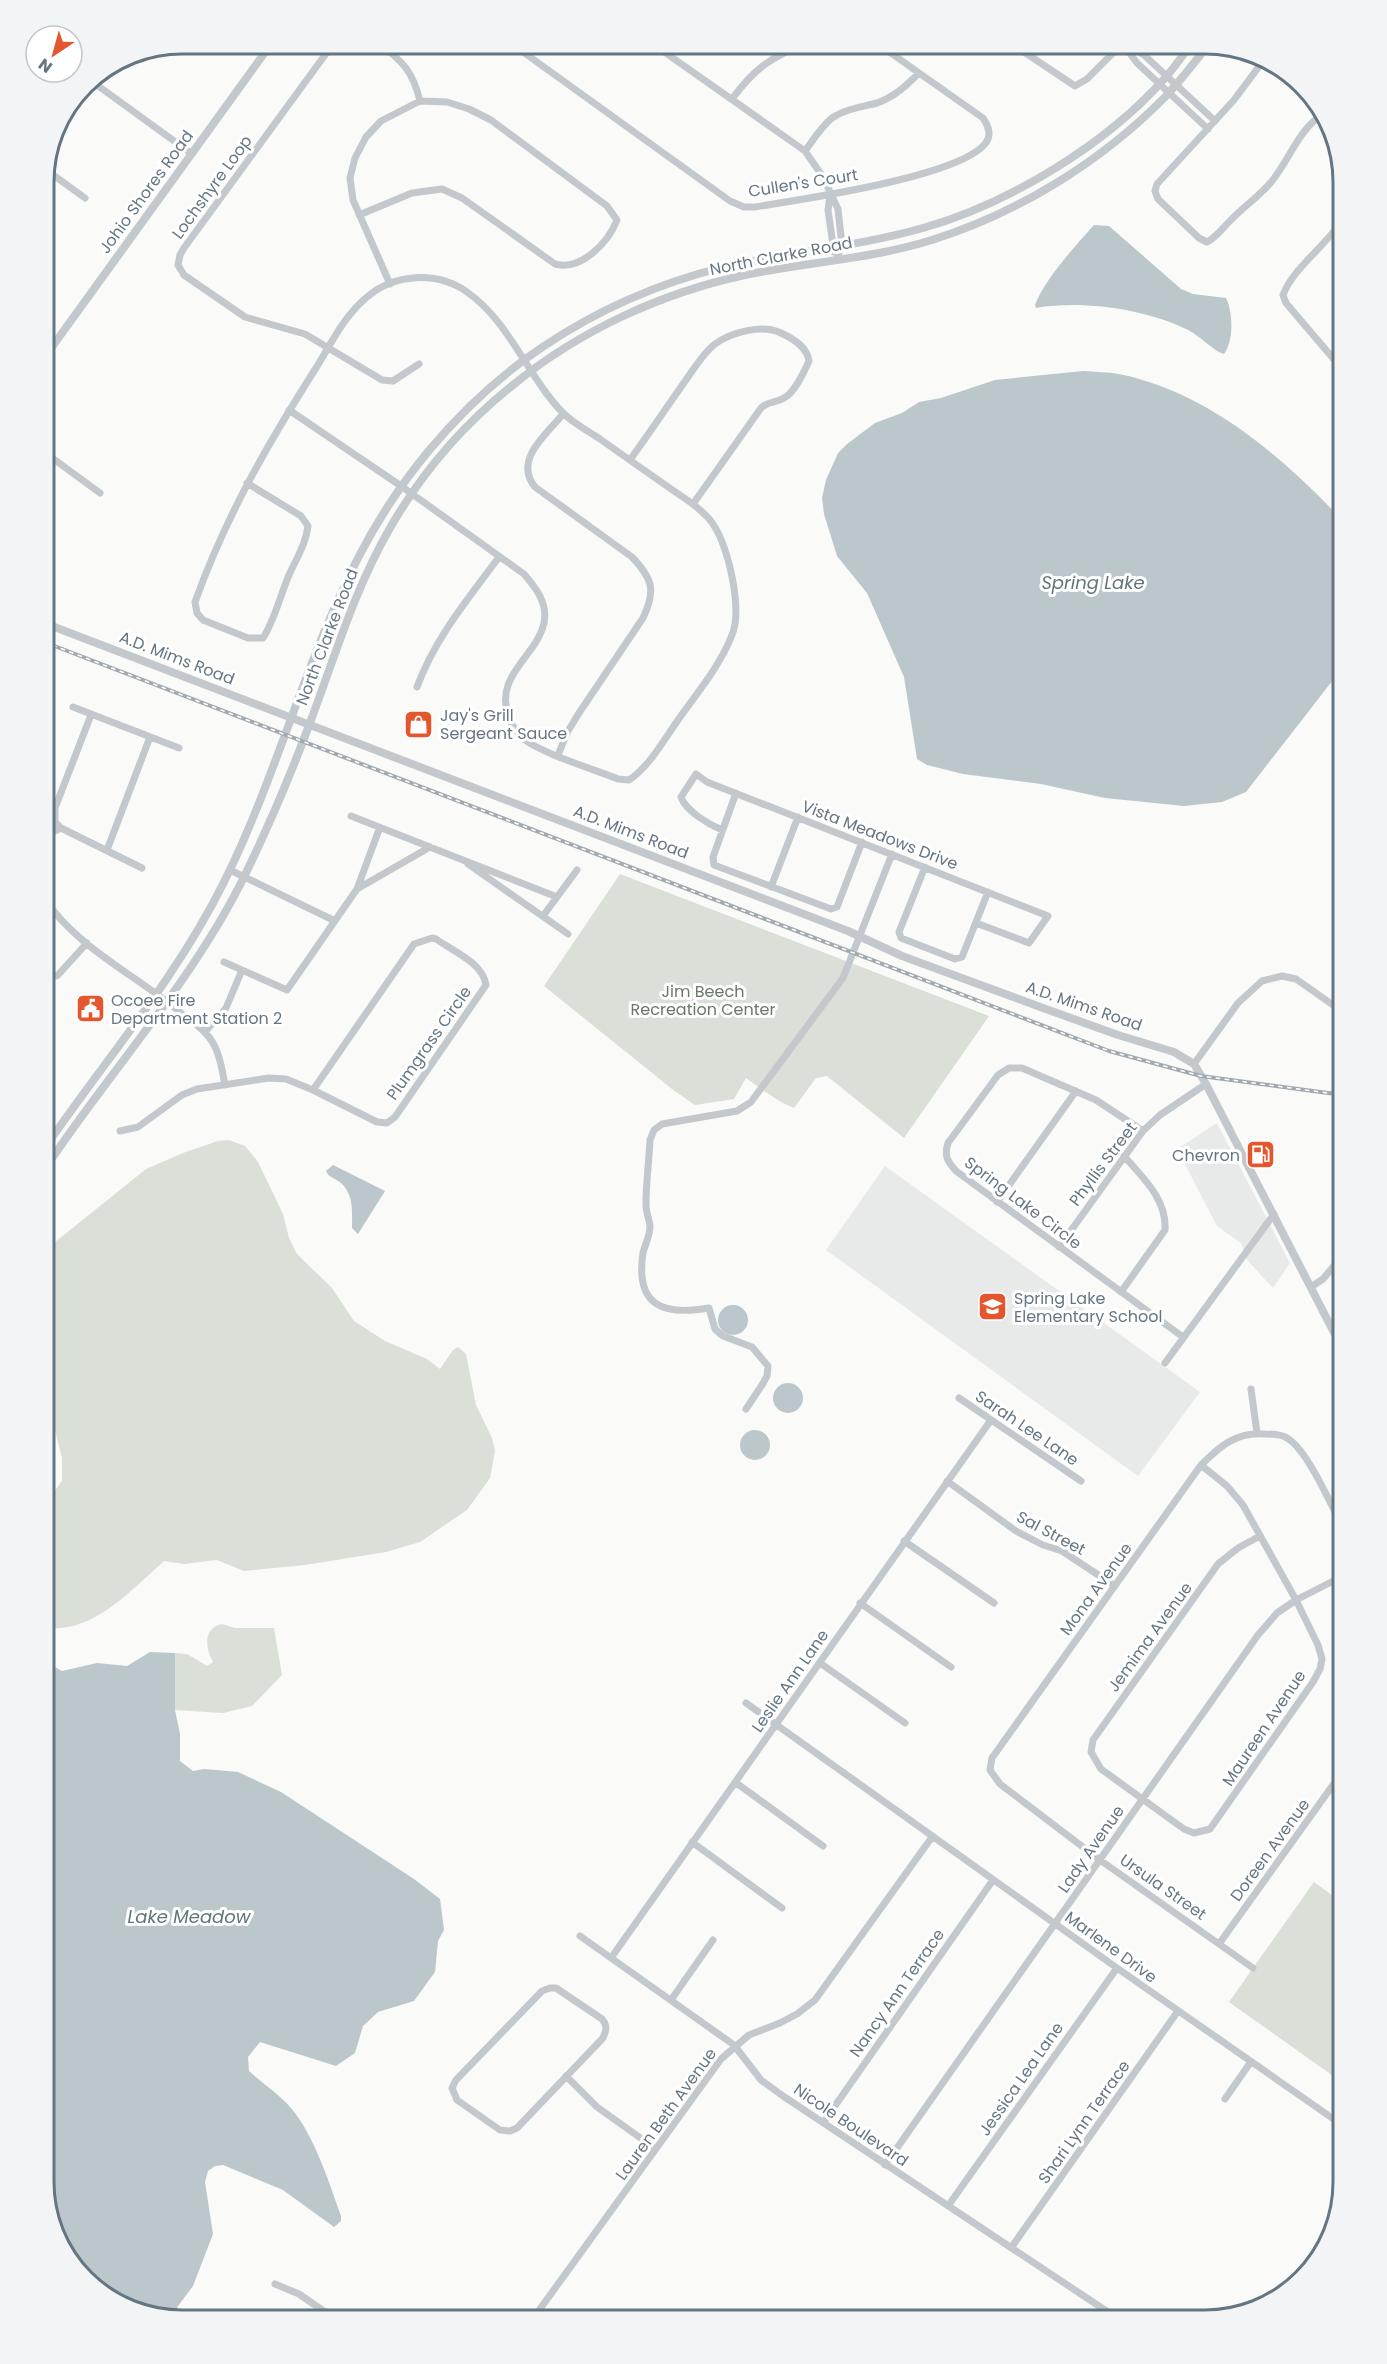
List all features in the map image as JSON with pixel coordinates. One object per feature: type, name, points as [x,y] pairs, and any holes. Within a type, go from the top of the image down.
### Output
[{"type":"street","name":"Johio Shores Road","points":[[54,344],[264,54]]},
{"type":"street","name":"Lochshyre Loop","points":[[326,54],[184,248],[178,266],[184,275],[245,317],[305,334],[328,349]]},
{"type":"street","points":[[393,54],[409,71],[420,101]]},
{"type":"street","name":"Cullen's Court","points":[[530,54],[730,201],[744,207],[755,207],[830,195],[941,168],[969,156],[982,147],[989,138],[988,125],[983,118],[892,54]]},
{"type":"street","points":[[667,54],[805,151],[819,170],[838,209],[836,260]]},
{"type":"street","points":[[732,99],[747,79],[766,61],[781,54]]},
{"type":"street","points":[[1027,54],[1075,86],[1087,79],[1113,54]]},
{"type":"street","points":[[1130,54],[1137,63],[1208,129]]},
{"type":"street","name":"North Clarke Road","points":[[54,1135],[158,994],[200,927],[230,870],[254,817],[324,634],[357,560],[401,486],[431,447],[463,413],[525,360],[589,320],[664,285],[734,266],[885,238],[928,227],[999,199],[1042,176],[1085,148],[1159,84],[1183,54]]},
{"type":"street","name":"North Clarke Road","points":[[54,1156],[206,947],[244,877],[283,792],[354,600],[390,528],[411,495],[444,452],[475,419],[531,371],[608,322],[657,302],[745,275],[894,250],[932,240],[1008,209],[1050,187],[1090,161],[1125,133],[1169,93],[1201,54]]},
{"type":"street","points":[[1137,63],[1144,55],[1215,121]]},
{"type":"street","points":[[1259,66],[1234,100],[1161,179],[1155,190],[1158,199],[1199,238],[1207,242],[1217,237],[1232,218],[1262,193],[1273,181],[1309,125],[1316,119]]},
{"type":"street","points":[[805,151],[821,128],[833,117],[847,110],[879,102],[894,95],[905,88],[919,73]]},
{"type":"street","points":[[98,85],[192,154]]},
{"type":"street","points":[[360,215],[412,193],[442,189],[462,198],[555,264],[566,267],[580,262],[600,247],[614,229],[617,220],[607,206],[491,120],[447,102],[420,101],[381,121],[366,137],[355,158],[350,178],[352,200],[390,284]]},
{"type":"street","points":[[54,176],[85,198]]},
{"type":"street","points":[[1333,234],[1288,283],[1283,295],[1286,303],[1333,355]]},
{"type":"street","points":[[247,483],[301,516],[308,526],[307,536],[263,638],[248,638],[204,620],[197,613],[195,602],[224,528],[247,483],[289,411],[347,318],[367,297],[390,284],[414,277],[443,280],[467,292],[494,317],[564,414],[693,504],[711,521],[730,567],[735,603],[733,632],[720,661],[645,766],[629,780],[618,779],[525,740],[512,725],[505,708],[506,691],[513,674],[536,640],[544,623],[543,605],[537,590],[524,574],[401,486],[289,411]]},
{"type":"street","points":[[630,460],[699,362],[715,344],[738,333],[765,329],[784,334],[804,348],[810,361],[784,398],[765,404],[761,408],[693,504]]},
{"type":"street","points":[[328,349],[382,380],[393,381],[419,364]]},
{"type":"street","points":[[558,755],[568,731],[644,618],[651,600],[650,584],[644,570],[632,557],[535,487],[528,478],[526,465],[530,455],[564,414]]},
{"type":"street","points":[[54,459],[100,493]]},
{"type":"street","points":[[417,687],[440,637],[499,556]]},
{"type":"street","name":"A.D. Mims Road","points":[[54,627],[861,938],[902,956],[1118,1035],[1174,1052],[1194,1064],[1202,1076],[1311,1287],[1333,1324]]},
{"type":"street","points":[[73,707],[179,748]]},
{"type":"street","points":[[57,829],[55,808],[91,715]]},
{"type":"street","points":[[107,850],[150,737]]},
{"type":"street","name":"Vista Meadows Drive","points":[[722,830],[683,805],[681,797],[696,774],[707,782],[1048,916],[1029,943],[976,923]]},
{"type":"street","points":[[736,793],[713,857],[714,865],[831,909],[837,907],[862,842]]},
{"type":"street","points":[[351,816],[557,897]]},
{"type":"street","points":[[771,887],[798,817]]},
{"type":"street","points":[[225,962],[287,990],[357,889],[380,827]]},
{"type":"street","points":[[54,829],[107,850],[142,868]]},
{"type":"street","points":[[357,889],[430,847]]},
{"type":"street","points":[[746,1409],[767,1376],[768,1366],[752,1347],[723,1336],[716,1329],[709,1308],[686,1312],[669,1310],[653,1302],[644,1290],[644,1253],[650,1226],[646,1205],[650,1140],[654,1130],[662,1124],[737,1111],[751,1102],[843,978],[861,938],[892,854]]},
{"type":"street","points":[[458,858],[568,934]]},
{"type":"street","points":[[925,867],[899,932],[901,938],[956,959],[962,957],[988,892]]},
{"type":"street","points":[[230,870],[335,921]]},
{"type":"street","points":[[543,916],[577,870]]},
{"type":"street","points":[[54,911],[87,944],[168,1001],[205,1032],[220,1059],[225,1085]]},
{"type":"street","name":"Plumgrass Circle","points":[[120,1131],[138,1127],[182,1095],[197,1089],[269,1078],[286,1079],[314,1090],[377,1122],[387,1123],[395,1117],[486,984],[485,977],[479,968],[436,939],[432,938],[414,945],[406,953],[314,1090]]},
{"type":"street","points":[[54,975],[57,976],[87,944]]},
{"type":"street","points":[[205,1032],[226,1008],[242,969]]},
{"type":"street","points":[[1194,1064],[1238,1003],[1262,981],[1282,976],[1296,979],[1333,1004]]},
{"type":"street","name":"Spring Lake Circle","points":[[1143,1131],[1096,1100],[1022,1068],[1009,1068],[998,1075],[948,1143],[945,1154],[948,1163],[956,1171],[1183,1337]]},
{"type":"street","name":"Phyllis Street","points":[[1059,1247],[1143,1131],[1160,1115],[1206,1084]]},
{"type":"street","points":[[997,1202],[1076,1091]]},
{"type":"street","points":[[1121,1292],[1166,1230],[1164,1209],[1154,1190],[1124,1156]]},
{"type":"street","points":[[1165,1363],[1274,1214]]},
{"type":"street","points":[[1311,1287],[1323,1279],[1333,1268]]},
{"type":"street","points":[[1251,1389],[1257,1433],[1279,1434],[1288,1438],[1302,1452],[1333,1508]]},
{"type":"street","name":"Sarah Lee Lane","points":[[959,1398],[1081,1480]]},
{"type":"street","name":"Leslie Ann Lane","points":[[611,1958],[990,1420]]},
{"type":"street","name":"Mona Avenue","points":[[1000,1784],[990,1770],[992,1758],[1201,1465],[1221,1446],[1240,1436],[1257,1433]]},
{"type":"street","name":"Maureen Avenue","points":[[1142,1799],[1184,1829],[1194,1833],[1210,1829],[1317,1676],[1322,1659],[1318,1645],[1296,1600],[1243,1505],[1227,1486],[1201,1465]]},
{"type":"street","name":"Sal Street","points":[[948,1480],[1016,1531],[1043,1545],[1062,1551],[1115,1586]]},
{"type":"street","name":"Jemima Avenue","points":[[1142,1799],[1101,1769],[1091,1752],[1093,1740],[1218,1564],[1238,1548],[1260,1536]]},
{"type":"street","points":[[904,1541],[994,1604]]},
{"type":"street","name":"Lady Avenue","points":[[885,2165],[1258,1635],[1277,1613],[1296,1600],[1333,1582]]},
{"type":"street","points":[[860,1603],[951,1667]]},
{"type":"street","points":[[820,1663],[905,1723]]},
{"type":"street","name":"Marlene Drive","points":[[746,1703],[1250,2063],[1333,2119]]},
{"type":"street","points":[[735,1782],[823,1846]]},
{"type":"street","name":"Ursula Street","points":[[1000,1784],[1101,1860],[1253,1968]]},
{"type":"street","name":"Doreen Avenue","points":[[1219,1944],[1333,1786]]},
{"type":"street","name":"Lauren Beth Avenue","points":[[539,2310],[721,2059],[749,2034],[780,2023],[797,2014],[815,2000],[932,1837]]},
{"type":"street","points":[[692,1842],[782,1908]]},
{"type":"street","name":"Nancy Ann Terrace","points":[[823,2123],[993,1880]]},
{"type":"street","name":"Nicole Boulevard","points":[[580,1936],[734,2045],[761,2080],[1105,2310]]},
{"type":"street","points":[[671,2000],[713,1940]]},
{"type":"street","name":"Jessica Lea Lane","points":[[948,2206],[1117,1968]]},
{"type":"street","points":[[550,1988],[556,1988],[606,2024],[603,2038],[566,2076],[517,2128],[510,2132],[500,2130],[457,2100],[452,2088],[456,2080],[542,1991],[550,1988]]},
{"type":"street","name":"Shari Lynn Terrace","points":[[1011,2248],[1178,2011]]},
{"type":"street","points":[[1225,2099],[1250,2063]]},
{"type":"street","points":[[566,2076],[597,2107],[656,2149]]},
{"type":"street","points":[[275,2284],[299,2294],[322,2310]]},
{"type":"shaded area","points":[[1217,1123],[1290,1263],[1273,1288],[1247,1260],[1241,1243],[1217,1226],[1177,1149]]},
{"type":"shaded area","name":"Spring Lake Elementary School","points":[[885,1166],[1200,1392],[1138,1476],[826,1250]]},
{"type":"green space","name":"Jim Beech Recreation Center","points":[[620,874],[989,1016],[904,1138],[827,1076],[816,1078],[794,1108],[746,1078],[734,1099],[695,1105],[544,986]]},
{"type":"green space","points":[[229,1140],[245,1146],[258,1162],[283,1214],[289,1238],[297,1254],[332,1288],[354,1321],[385,1341],[427,1359],[440,1369],[453,1350],[458,1347],[466,1354],[476,1405],[492,1438],[495,1451],[490,1478],[467,1510],[420,1542],[386,1552],[305,1565],[244,1571],[217,1560],[184,1564],[164,1561],[110,1608],[79,1624],[54,1628],[54,1492],[62,1481],[62,1458],[54,1426],[54,1243],[146,1169],[218,1141]]},
{"type":"green space","points":[[222,1624],[235,1628],[274,1628],[282,1675],[252,1706],[223,1713],[175,1710],[175,1653],[187,1654],[207,1666],[213,1662],[208,1651],[207,1639],[211,1630]]},
{"type":"green space","points":[[1314,1882],[1333,1896],[1333,2076],[1229,2002]]},
{"type":"water","points":[[1094,225],[1109,226],[1181,289],[1193,294],[1226,298],[1231,326],[1230,342],[1224,354],[1186,329],[1132,311],[1073,305],[1036,308],[1039,295],[1053,274]]},
{"type":"water","name":"Spring Lake","points":[[1083,371],[1119,374],[1152,383],[1183,396],[1242,430],[1295,474],[1333,511],[1333,680],[1246,792],[1222,802],[1184,806],[1105,798],[1041,784],[963,774],[927,765],[917,759],[904,677],[867,593],[837,556],[824,514],[822,498],[826,480],[838,453],[875,423],[902,413],[919,402],[941,398],[995,380]]},
{"type":"water","points":[[333,1165],[385,1191],[358,1234],[352,1228],[348,1193],[341,1183],[330,1177],[326,1171]]},
{"type":"water","points":[[733,1305],[739,1306],[747,1314],[747,1326],[739,1334],[733,1335],[727,1334],[719,1326],[718,1320],[719,1314],[727,1306]]},
{"type":"water","points":[[788,1383],[794,1384],[802,1392],[802,1404],[794,1412],[788,1413],[782,1412],[774,1404],[773,1398],[774,1392],[782,1384]]},
{"type":"water","points":[[755,1430],[761,1431],[769,1439],[769,1451],[761,1459],[755,1460],[749,1459],[741,1451],[740,1445],[741,1439],[749,1431]]},
{"type":"water","name":"Lake Meadow","points":[[150,1652],[175,1653],[175,1710],[180,1734],[180,1761],[193,1771],[204,1769],[238,1772],[281,1792],[414,1879],[440,1899],[444,1930],[438,1941],[435,1972],[414,2001],[378,2012],[363,2026],[355,2053],[336,2066],[260,2042],[248,2057],[249,2071],[291,2108],[307,2131],[326,2174],[341,2221],[334,2227],[283,2190],[223,2165],[215,2166],[208,2171],[205,2182],[213,2234],[193,2286],[177,2310],[157,2308],[125,2297],[98,2278],[86,2266],[67,2239],[55,2199],[54,1667],[62,1671],[97,1663],[127,1666]]},
{"type":"railway","points":[[54,646],[1109,1051],[1201,1076],[1333,1094]]},
{"type":"place","name":"Jay's Grill Sergeant Sauce","points":[[419,724]]},
{"type":"place","name":"Ocoee Fire Department Station 2","points":[[90,1009]]},
{"type":"place","name":"Chevron","points":[[1261,1155]]},
{"type":"place","name":"Spring Lake Elementary School","points":[[993,1307]]}]
